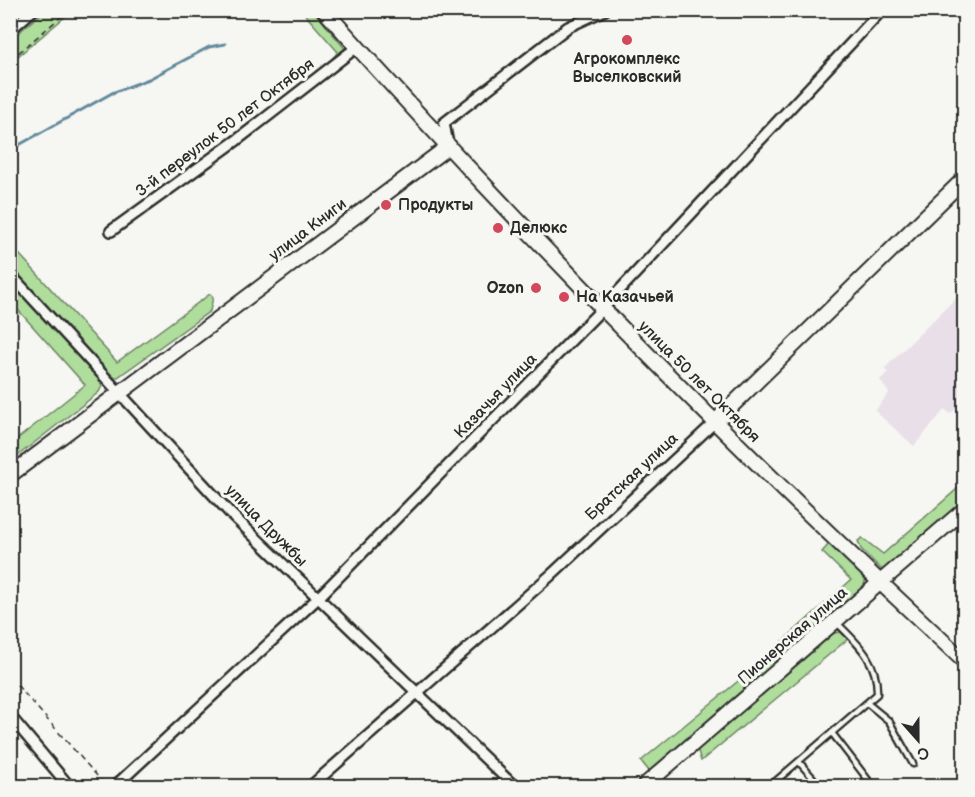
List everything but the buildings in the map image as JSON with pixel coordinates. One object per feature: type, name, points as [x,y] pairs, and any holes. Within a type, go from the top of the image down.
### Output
[{"type":"street","points":[[10,30],[33,10]]},
{"type":"street","name":"улица 50 лет Октября","points":[[324,10],[602,309],[880,583],[964,661]]},
{"type":"street","points":[[449,146],[444,123],[568,27],[605,10]]},
{"type":"street","name":"Казачья улица","points":[[115,786],[318,598],[602,309],[882,10]]},
{"type":"street","name":"3-й переулок 50 лет Октября","points":[[111,231],[237,140],[357,47]]},
{"type":"street","name":"улица Книги","points":[[10,475],[120,390],[449,146]]},
{"type":"street","name":"Братская улица","points":[[311,786],[551,575],[715,422],[964,179]]},
{"type":"street","name":"улица Дружбы","points":[[10,274],[120,390],[230,513],[514,786]]},
{"type":"street","name":"Пионерская улица","points":[[653,784],[964,510]]},
{"type":"street","points":[[10,716],[69,786]]},
{"type":"lane","points":[[770,786],[877,694],[872,663],[867,653],[836,621]]},
{"type":"lane","points":[[867,703],[889,721],[913,764]]},
{"type":"lane","points":[[832,733],[872,785]]},
{"type":"lane","points":[[799,762],[820,786]]},
{"type":"path","points":[[10,60],[69,10]]},
{"type":"path","points":[[10,677],[106,786]]},
{"type":"shaded area","points":[[964,290],[964,401],[950,414],[945,409],[914,446],[875,411],[889,393],[880,380],[888,372],[884,369]]},
{"type":"green space","points":[[44,11],[72,11],[11,62],[11,39]]},
{"type":"green space","points":[[302,11],[314,11],[347,51],[330,61],[338,52]]},
{"type":"green space","points":[[11,245],[117,362],[210,294],[213,297],[210,311],[118,377],[113,377],[11,269]]},
{"type":"green space","points":[[11,280],[102,386],[99,392],[11,461],[11,444],[85,385],[11,302]]},
{"type":"green space","points":[[964,483],[964,503],[887,570],[882,570],[861,549],[858,541],[862,538],[883,554]]},
{"type":"green space","points":[[829,544],[832,544],[866,577],[863,590],[653,771],[649,771],[641,761],[737,682],[851,580],[822,552]]},
{"type":"green space","points":[[842,632],[849,638],[701,761],[697,748],[833,633]]},
{"type":"waterway","points":[[10,150],[112,93],[149,79],[209,47],[225,44]]},
{"type":"place","name":"Агрокомплекс Выселковский","points":[[627,40]]},
{"type":"place","name":"Продукты","points":[[386,205]]},
{"type":"place","name":"Делюкс","points":[[498,228]]},
{"type":"place","name":"Ozon","points":[[536,288]]},
{"type":"place","name":"На Казачьей","points":[[564,297]]}]
